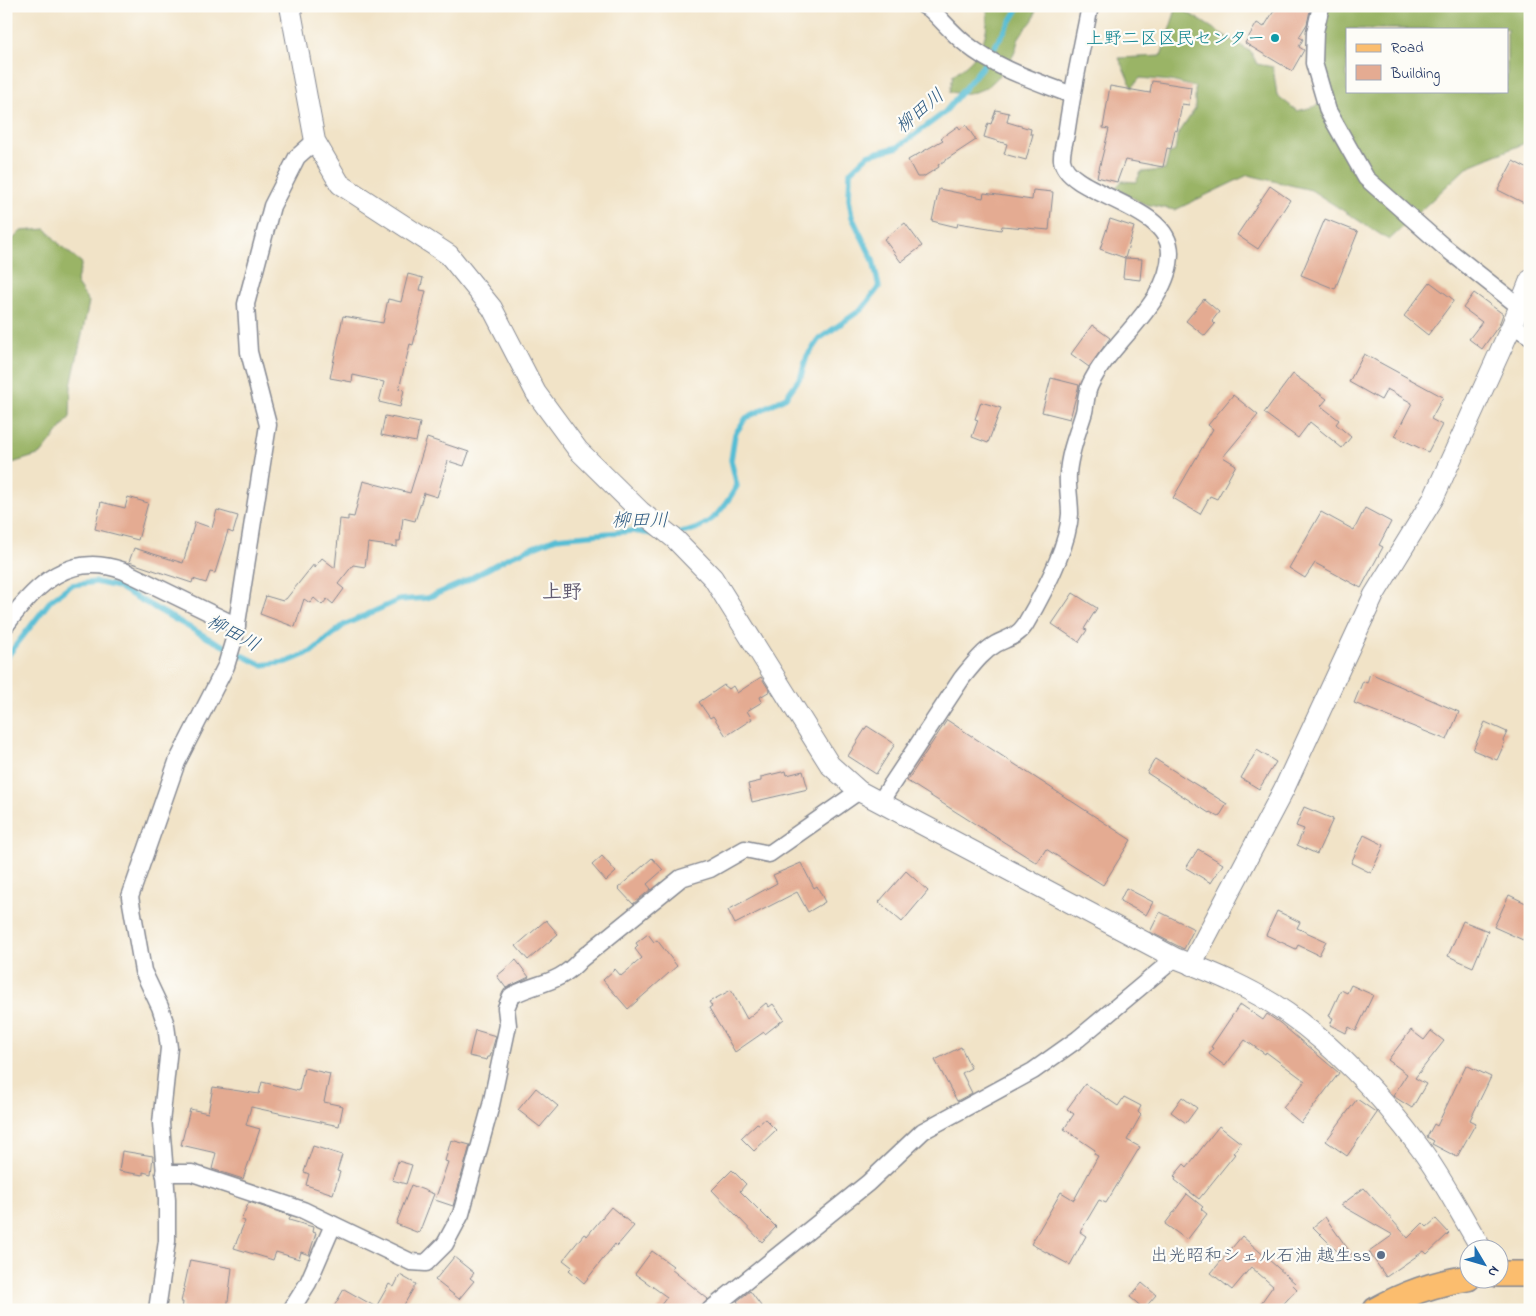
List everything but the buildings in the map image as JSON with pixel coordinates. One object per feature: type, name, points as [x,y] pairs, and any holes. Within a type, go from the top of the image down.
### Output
[{"type":"main road","points":[[1508,1274],[1530,1274]]},
{"type":"main road","points":[[1376,1310],[1408,1294],[1458,1279]]},
{"type":"street","points":[[290,6],[315,141],[340,184],[449,255],[492,308],[536,393],[578,450],[640,511],[675,539],[713,578],[830,765],[859,791],[1183,962],[1229,980],[1287,1013],[1336,1054],[1382,1100],[1421,1149],[1475,1238]]},
{"type":"street","points":[[924,6],[930,9],[966,44],[985,57],[1013,72],[1072,95]]},
{"type":"street","points":[[880,802],[962,678],[977,659],[996,644],[1013,638],[1023,627],[1041,595],[1064,543],[1070,515],[1068,472],[1090,386],[1102,365],[1143,315],[1163,283],[1170,253],[1164,232],[1150,220],[1081,181],[1069,172],[1062,161],[1072,95],[1090,6]]},
{"type":"street","points":[[1321,6],[1315,32],[1314,63],[1328,111],[1366,178],[1443,246],[1520,306]]},
{"type":"street","points":[[157,1310],[167,1241],[167,1200],[161,1123],[169,1048],[166,1025],[143,971],[130,897],[177,762],[226,666],[237,626],[268,425],[249,352],[246,304],[272,206],[297,157],[315,141]]},
{"type":"street","points":[[710,1310],[868,1183],[923,1131],[1032,1071],[1183,962],[1284,789],[1374,595],[1433,499],[1512,325],[1530,280]]},
{"type":"street","points":[[1512,325],[1530,336]]},
{"type":"street","points":[[6,625],[22,602],[44,582],[74,567],[89,564],[106,565],[124,572],[237,626]]},
{"type":"street","points":[[164,1173],[192,1172],[303,1210],[411,1262],[426,1263],[445,1244],[461,1214],[491,1105],[508,1025],[506,1008],[511,996],[525,988],[552,982],[568,973],[581,959],[681,878],[710,868],[745,849],[769,854],[859,791]]},
{"type":"street","points":[[291,1310],[308,1283],[333,1225]]},
{"type":"green space","points":[[987,6],[1036,6],[1033,20],[1020,36],[1014,54],[1002,73],[995,80],[981,90],[972,93],[950,92],[953,75],[970,61],[981,46],[986,29]]},
{"type":"green space","points":[[1177,6],[1251,52],[1257,64],[1273,67],[1277,95],[1297,111],[1313,107],[1330,99],[1318,48],[1328,6],[1530,6],[1530,141],[1467,167],[1389,240],[1311,190],[1248,175],[1175,210],[1144,204],[1115,188],[1122,181],[1136,182],[1141,172],[1165,170],[1169,154],[1175,151],[1177,136],[1195,109],[1195,87],[1171,81],[1140,78],[1132,88],[1119,58],[1161,56]]},
{"type":"green space","points":[[46,229],[61,246],[82,263],[76,283],[89,302],[71,386],[70,417],[41,454],[6,465],[6,246],[21,231]]},
{"type":"waterway","name":"柳田川","points":[[676,534],[687,532],[706,524],[719,512],[737,486],[731,460],[735,434],[746,418],[786,397],[801,376],[807,356],[819,339],[862,309],[879,287],[873,260],[852,217],[849,199],[850,172],[868,155],[898,147],[944,113],[982,67],[1020,6]]},
{"type":"waterway","name":"柳田川","points":[[6,658],[51,600],[71,585],[96,582],[118,587],[208,638],[262,665],[287,662],[311,652],[344,625],[399,600],[427,598],[462,583],[509,557],[556,538],[632,531],[660,535]]},
{"type":"place","name":"上野二区区民センター","points":[[1275,38]]},
{"type":"place","name":"出光昭和シェル石油 越生ss","points":[[1381,1255]]},
{"type":"district","name":"上野","points":[[562,591]]}]
